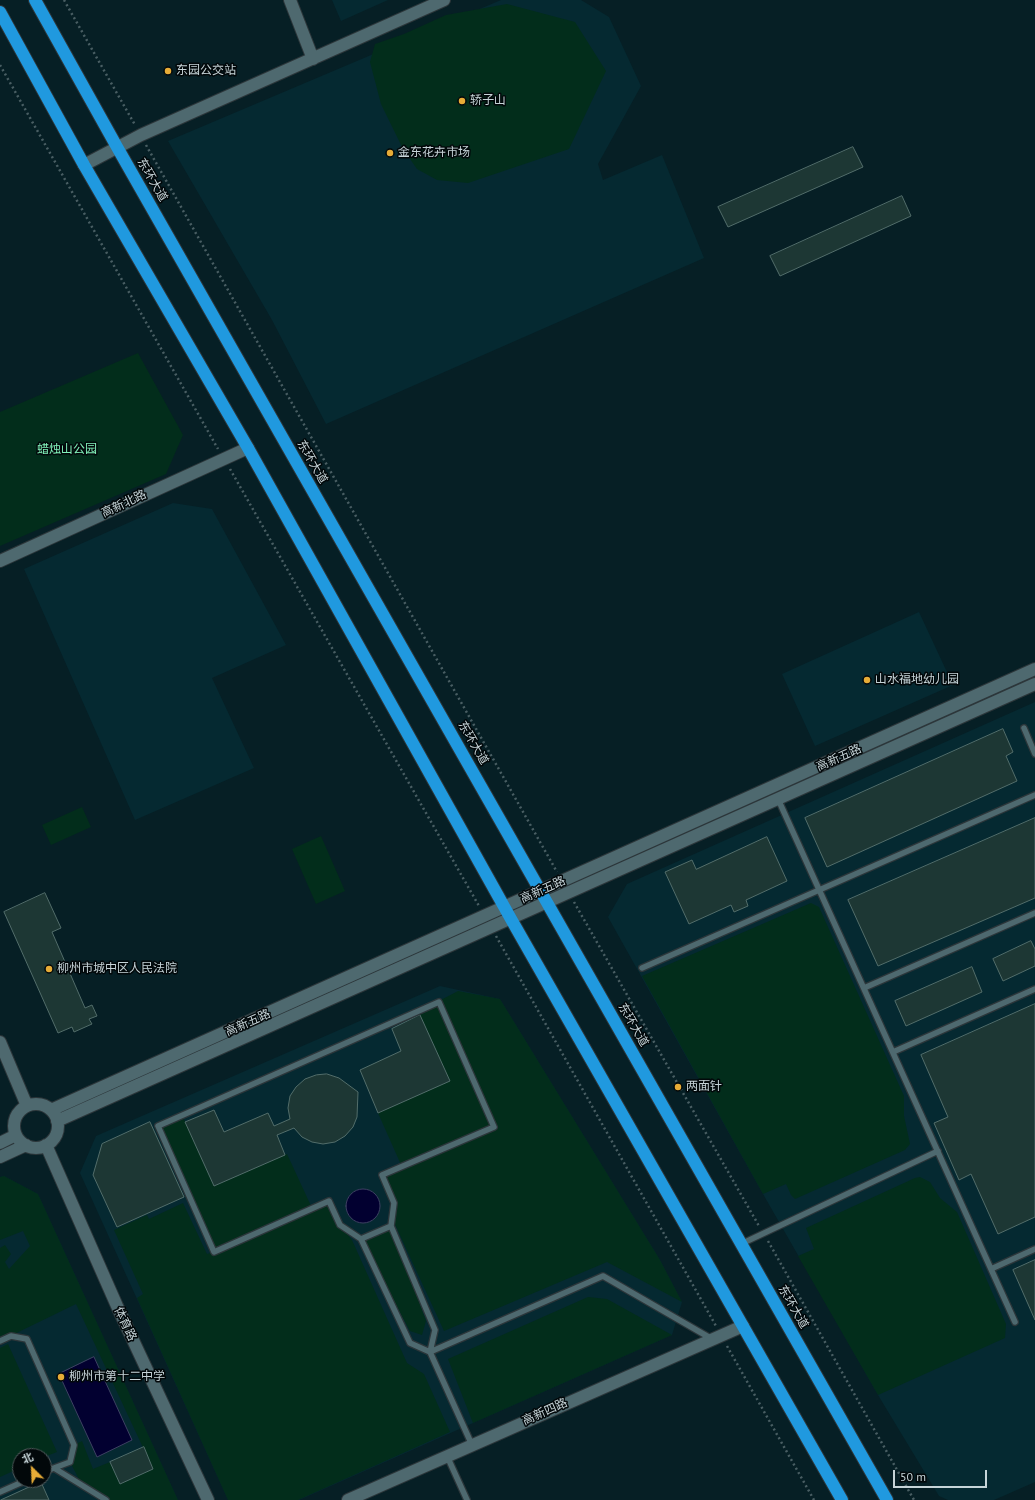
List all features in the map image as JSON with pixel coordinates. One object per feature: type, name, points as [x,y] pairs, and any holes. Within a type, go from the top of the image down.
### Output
[{"type":"highway","name":"东环大道","points":[[35,0],[117,147],[886,1500]]},
{"type":"highway","points":[[0,12],[84,165],[248,448],[511,919],[842,1500]]},
{"type":"main road","points":[[290,0],[313,59]]},
{"type":"main road","points":[[84,165],[141,135],[444,0]]},
{"type":"main road","name":"高新北路","points":[[0,561],[248,448]]},
{"type":"main road","name":"高新五路","points":[[54,1116],[541,891],[1035,669]]},
{"type":"main road","name":"高新五路","points":[[54,1116],[511,919],[1035,684]]},
{"type":"main road","points":[[0,1042],[27,1106]]},
{"type":"main road","points":[[38,1104],[54,1116],[57,1130],[55,1136],[46,1145],[32,1148],[26,1145],[16,1135],[14,1127],[16,1118],[18,1113],[27,1106],[38,1104]]},
{"type":"main road","points":[[0,1143],[16,1135]]},
{"type":"main road","points":[[0,1157],[26,1145]]},
{"type":"main road","name":"体育路","points":[[46,1145],[117,1306],[208,1500]]},
{"type":"main road","name":"高新四路","points":[[348,1500],[743,1326]]},
{"type":"lane","points":[[1024,728],[1035,754]]},
{"type":"lane","points":[[642,968],[1035,795]]},
{"type":"lane","points":[[778,799],[1015,1322]]},
{"type":"lane","points":[[864,988],[1035,912]]},
{"type":"lane","points":[[893,1052],[1035,989]]},
{"type":"lane","points":[[472,1445],[430,1352],[435,1330],[391,1226],[394,1203],[382,1175],[494,1127],[439,1002],[158,1126],[214,1252],[328,1201],[340,1225],[361,1239],[410,1343],[430,1352],[603,1276],[717,1337]]},
{"type":"lane","points":[[741,1244],[763,1232],[938,1151]]},
{"type":"lane","points":[[361,1239],[391,1226]]},
{"type":"lane","points":[[991,1268],[1035,1249]]},
{"type":"lane","points":[[0,1341],[11,1336],[27,1339],[74,1445],[70,1462],[54,1468]]},
{"type":"lane","points":[[447,1456],[467,1500]]},
{"type":"lane","points":[[54,1468],[106,1500]]},
{"type":"lane","points":[[0,1492],[12,1487]]},
{"type":"path","points":[[64,0],[563,882]]},
{"type":"path","points":[[0,65],[485,917]]},
{"type":"path","points":[[569,893],[914,1500]]},
{"type":"path","points":[[491,927],[717,1337],[814,1500]]},
{"type":"shaded area","points":[[332,0],[388,0],[341,21]]},
{"type":"shaded area","name":"金东花卉市场","points":[[501,0],[581,0],[609,17],[641,86],[598,164],[603,180],[662,155],[704,258],[326,424],[272,320],[168,141]]},
{"type":"shaded area","points":[[173,503],[212,509],[286,645],[212,678],[254,768],[135,820],[24,569]]},
{"type":"shaded area","name":"山水福地幼儿园","points":[[919,612],[953,685],[815,746],[782,674]]},
{"type":"shaded area","points":[[1035,702],[1035,1482],[994,1500],[948,1500],[939,1496],[878,1395],[763,1194],[608,917],[627,884]]},
{"type":"shaded area","points":[[440,986],[500,999],[660,1260],[682,1302],[672,1335],[299,1500],[228,1500],[80,1173],[96,1136]]},
{"type":"shaded area","name":"柳州市第十二中学","points":[[4,1176],[38,1194],[178,1500],[0,1500],[0,1177]]},
{"type":"shaded area","points":[[363,1189],[375,1194],[380,1206],[375,1218],[363,1223],[351,1218],[346,1206],[351,1194]]},
{"type":"shaded area","points":[[94,1357],[132,1440],[97,1457],[59,1374]]},
{"type":"green space","points":[[507,4],[575,22],[606,71],[569,149],[468,183],[437,180],[417,169],[403,149],[381,104],[370,62],[375,44],[404,34],[446,15]]},
{"type":"green space","name":"蜡烛山公园","points":[[138,353],[183,435],[166,474],[0,546],[0,412]]},
{"type":"green space","points":[[82,807],[91,827],[51,845],[42,825]]},
{"type":"green space","points":[[321,836],[345,891],[316,904],[292,849]]},
{"type":"green space","points":[[811,903],[819,907],[904,1096],[904,1116],[910,1144],[905,1150],[795,1199],[791,1195],[786,1184],[763,1194],[642,976]]},
{"type":"green space","points":[[458,991],[500,999],[660,1260],[682,1302],[607,1262],[444,1331],[394,1222],[394,1203],[382,1175],[402,1167],[378,1113],[449,1081],[418,1012]]},
{"type":"green space","points":[[182,1115],[214,1186],[287,1154],[312,1208],[329,1201],[340,1225],[352,1240],[407,1363],[424,1374],[450,1432],[298,1500],[228,1500],[137,1298],[143,1294],[114,1230],[147,1215],[149,1219],[183,1203],[207,1254],[214,1252],[158,1126]]},
{"type":"green space","points":[[4,1176],[38,1194],[178,1500],[106,1500],[81,1483],[70,1462],[74,1445],[82,1441],[93,1469],[110,1462],[120,1484],[153,1469],[76,1304],[0,1341],[0,1248],[5,1245],[11,1254],[5,1262],[9,1269],[30,1246],[23,1231],[0,1240],[0,1177]]},
{"type":"green space","points":[[920,1177],[930,1182],[940,1198],[957,1212],[1006,1324],[1005,1338],[878,1395],[798,1256],[814,1249],[806,1228]]},
{"type":"green space","points":[[391,1226],[426,1321],[422,1335],[410,1331],[361,1239]]},
{"type":"green space","points":[[588,1297],[607,1299],[672,1335],[473,1423],[448,1359]]},
{"type":"green space","points":[[8,1344],[57,1452],[52,1454],[52,1448],[12,1448],[12,1472],[0,1477],[0,1348]]},
{"type":"building","points":[[853,147],[863,167],[728,227],[718,207]]},
{"type":"building","points":[[902,196],[911,216],[780,276],[770,256]]},
{"type":"building","points":[[1003,729],[1013,752],[1006,756],[1017,781],[827,867],[805,818]]},
{"type":"building","points":[[1035,818],[1035,898],[878,966],[848,900]]},
{"type":"building","points":[[767,837],[787,881],[746,900],[748,906],[734,912],[731,905],[689,924],[665,872],[692,860],[696,869]]},
{"type":"building","name":"柳州市城中区人民法院","points":[[45,893],[61,928],[52,932],[85,1008],[92,1005],[97,1016],[89,1019],[92,1024],[74,1032],[72,1027],[58,1033],[4,912]]},
{"type":"building","points":[[1031,941],[1035,949],[1035,966],[1003,981],[993,959]]},
{"type":"building","points":[[972,967],[982,992],[906,1026],[895,1001]]},
{"type":"building","points":[[1035,1004],[1035,1217],[998,1234],[971,1174],[959,1180],[934,1123],[948,1117],[921,1055]]},
{"type":"building","points":[[420,1015],[450,1081],[378,1113],[360,1070],[401,1051],[392,1029]]},
{"type":"building","points":[[327,1074],[339,1078],[358,1092],[357,1117],[353,1127],[345,1136],[335,1142],[323,1144],[312,1142],[302,1137],[294,1128],[277,1135],[285,1155],[214,1186],[185,1122],[214,1110],[224,1132],[268,1113],[274,1126],[290,1119],[288,1108],[290,1096],[296,1087],[305,1079],[316,1075]]},
{"type":"building","points":[[150,1122],[184,1197],[117,1227],[93,1175],[102,1144]]},
{"type":"building","points":[[1035,1260],[1035,1320],[1013,1270]]},
{"type":"building","points":[[144,1447],[153,1469],[120,1484],[110,1462]]},
{"type":"building","points":[[28,1488],[44,1488],[49,1500],[1,1500]]},
{"type":"place","name":"东园公交站","points":[[168,71]]},
{"type":"place","name":"轿子山","points":[[462,101]]},
{"type":"place","name":"金东花卉市场","points":[[390,153]]},
{"type":"place","name":"山水福地幼儿园","points":[[867,680]]},
{"type":"place","name":"柳州市城中区人民法院","points":[[49,969]]},
{"type":"place","name":"两面针","points":[[678,1087]]},
{"type":"place","name":"柳州市第十二中学","points":[[61,1377]]}]
